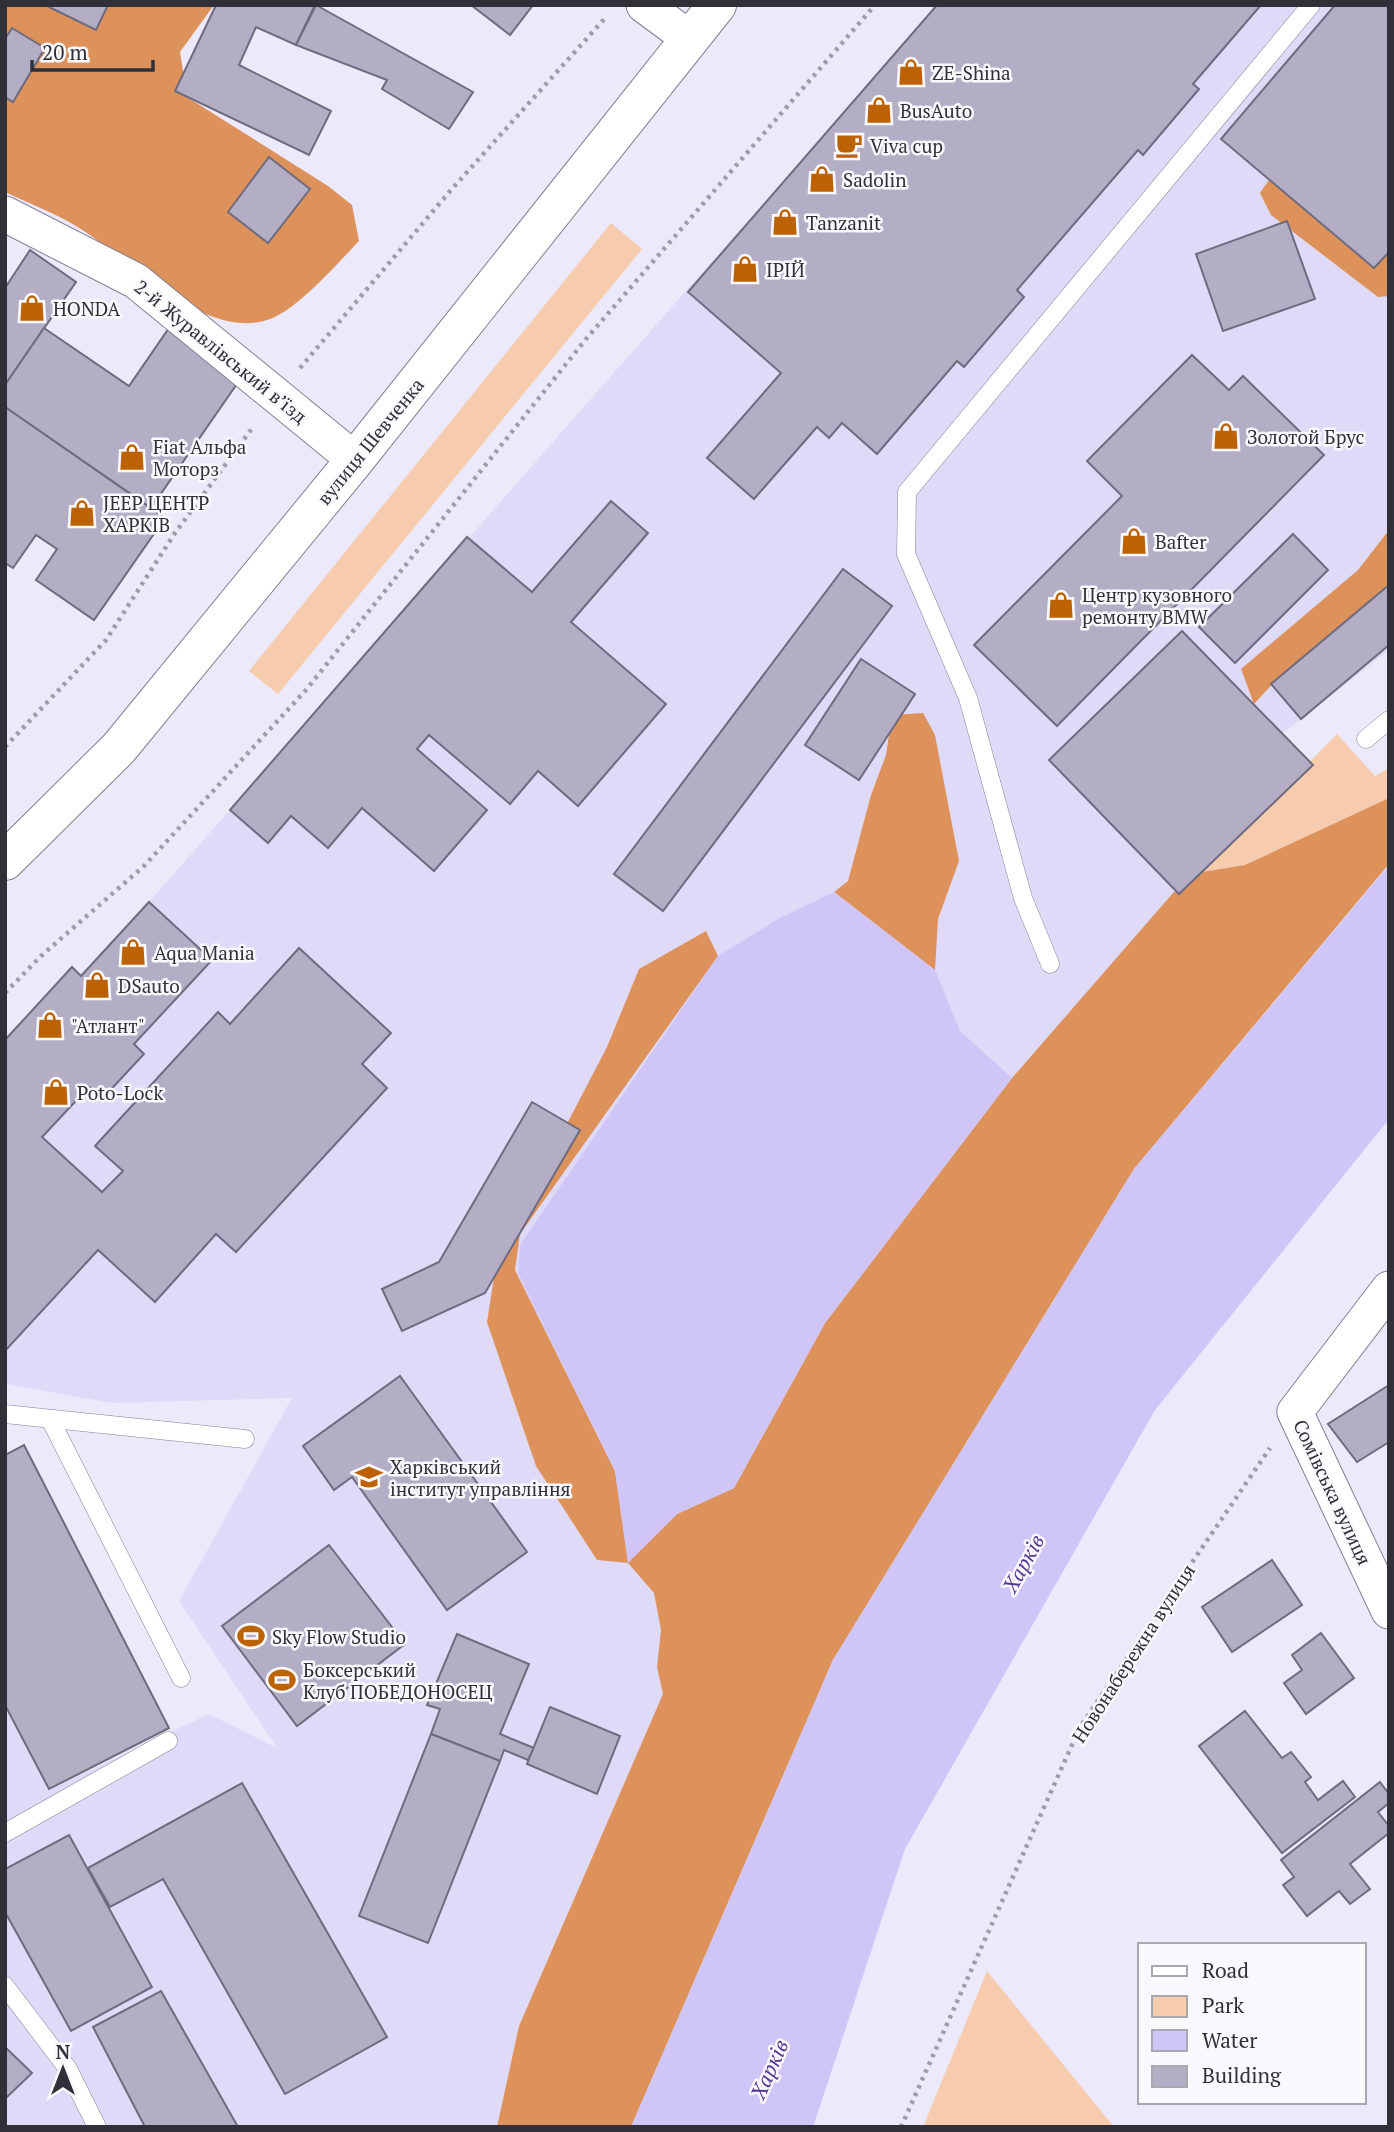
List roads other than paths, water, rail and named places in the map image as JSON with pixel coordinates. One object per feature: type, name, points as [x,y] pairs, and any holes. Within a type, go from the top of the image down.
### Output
[{"type":"main road","name":"вулиця Шевченка","points":[[5,861],[119,748],[355,460],[718,5]]},
{"type":"street","points":[[644,5],[690,39]]},
{"type":"street","name":"2-й Журавлівський в’їзд","points":[[5,214],[136,281],[355,460]]},
{"type":"street","name":"Сомівська вулиця","points":[[1389,1289],[1294,1412],[1389,1611]]},
{"type":"lane","points":[[1050,964],[1023,898],[968,698],[906,554],[908,492],[1311,5]]},
{"type":"lane","points":[[1366,739],[1389,720]]},
{"type":"lane","points":[[5,1414],[244,1439]]},
{"type":"lane","points":[[50,1419],[181,1678]]},
{"type":"lane","points":[[5,1833],[168,1741]]},
{"type":"lane","points":[[5,1986],[68,2069],[97,2127]]},
{"type":"water","name":"Харків","points":[[1389,865],[1389,1119],[1155,1410],[905,1849],[813,2127],[631,2127],[833,1660],[1134,1169]]},
{"type":"water","points":[[834,892],[935,970],[960,1031],[1012,1078],[825,1323],[734,1488],[677,1514],[628,1563],[615,1471],[518,1273],[520,1245],[718,956],[780,918]]},
{"type":"place","name":"ZE-Shina","points":[[911,72]]},
{"type":"place","name":"BusAuto","points":[[879,110]]},
{"type":"place","name":"Viva cup","points":[[849,145]]},
{"type":"place","name":"Sadolin","points":[[822,179]]},
{"type":"place","name":"Tanzanit","points":[[785,222]]},
{"type":"place","name":"ІРІЙ","points":[[745,269]]},
{"type":"place","name":"HONDA","points":[[32,308]]},
{"type":"place","name":"Золотой Брус","points":[[1226,436]]},
{"type":"place","name":"Fiat Альфа Моторз","points":[[132,457]]},
{"type":"place","name":"JEEP ЦЕНТР ХАРКІВ","points":[[82,513]]},
{"type":"place","name":"Bafter","points":[[1134,541]]},
{"type":"place","name":"Центр кузовного ремонту BMW","points":[[1061,605]]},
{"type":"place","name":"Aqua Mania","points":[[133,952]]},
{"type":"place","name":"DSauto","points":[[97,985]]},
{"type":"place","name":"\"Атлант\"","points":[[50,1025]]},
{"type":"place","name":"Poto-Lock","points":[[56,1092]]},
{"type":"place","name":"Харківський інститут управління","points":[[369,1477]]},
{"type":"place","name":"Sky Flow Studio","points":[[251,1636]]},
{"type":"place","name":"Боксерський Клуб ПОБЕДОНОСЕЦ","points":[[282,1680]]}]
